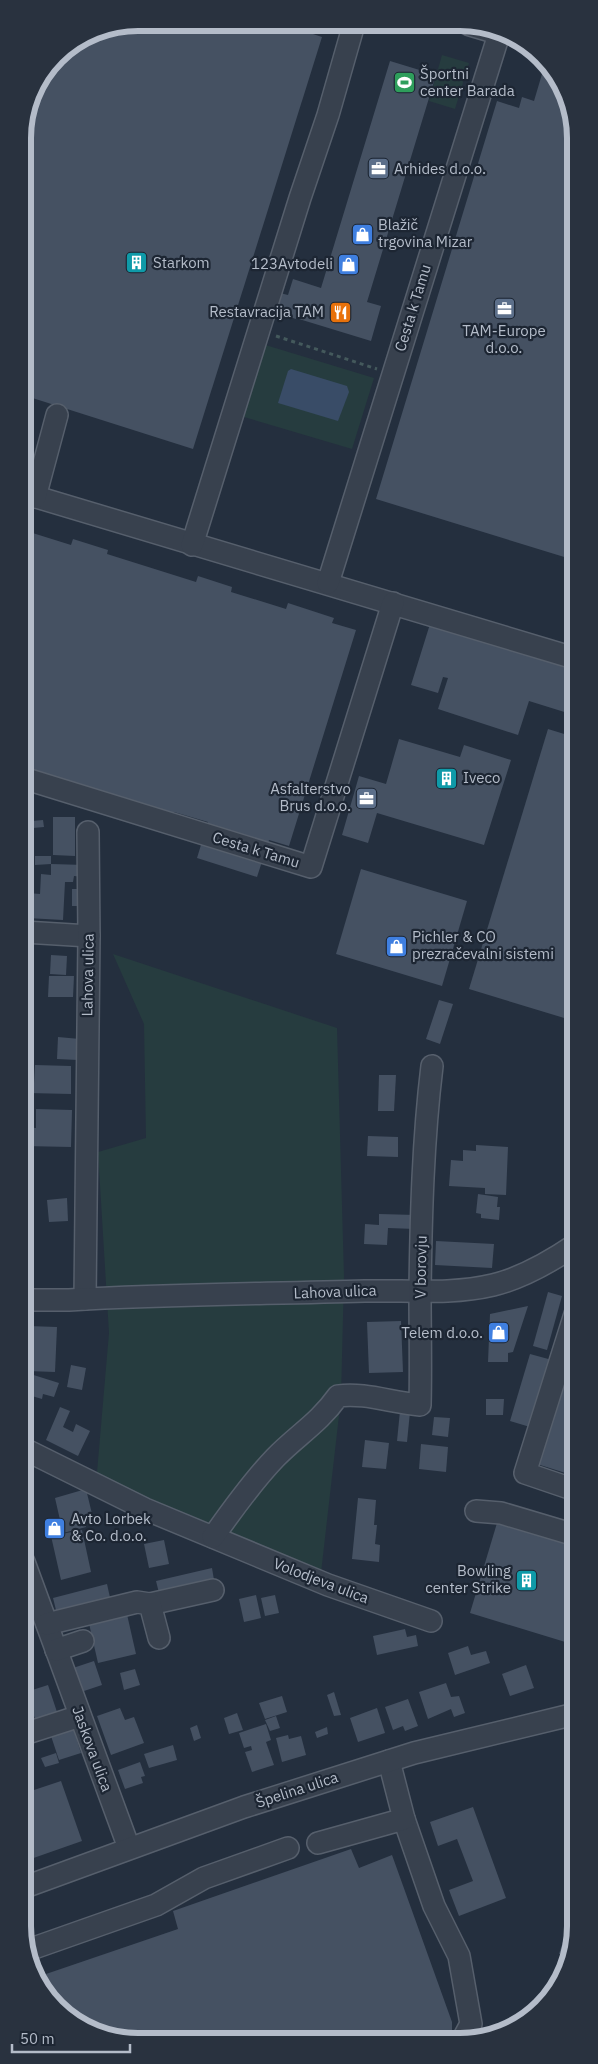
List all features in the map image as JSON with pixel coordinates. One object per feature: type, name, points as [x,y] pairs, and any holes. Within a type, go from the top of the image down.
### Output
[{"type":"street","points":[[192,545],[328,114],[352,31]]},
{"type":"street","name":"Cesta k Tamu","points":[[328,583],[497,38]]},
{"type":"street","points":[[31,489],[57,415]]},
{"type":"street","points":[[31,496],[567,656]]},
{"type":"street","name":"Cesta k Tamu","points":[[31,780],[311,867],[393,603]]},
{"type":"street","name":"Lahova ulica","points":[[85,1299],[89,936],[88,832]]},
{"type":"street","points":[[31,932],[89,936]]},
{"type":"street","name":"V borovju","points":[[213,1538],[253,1483],[276,1457],[312,1426],[338,1396],[357,1395],[400,1404],[420,1405],[420,1291],[425,1154],[432,1066]]},
{"type":"street","name":"Lahova ulica","points":[[31,1300],[467,1289],[494,1285],[551,1261],[567,1250]]},
{"type":"street","points":[[567,1339],[525,1473],[567,1487]]},
{"type":"street","name":"Volodjeva ulica","points":[[31,1452],[145,1509],[213,1538],[328,1585],[431,1621]]},
{"type":"street","points":[[476,1511],[501,1513],[567,1533]]},
{"type":"street","name":"Jaskova ulica","points":[[31,1581],[129,1848]]},
{"type":"street","points":[[47,1624],[137,1602],[150,1604],[213,1590]]},
{"type":"street","points":[[150,1604],[159,1638]]},
{"type":"street","points":[[56,1650],[83,1641]]},
{"type":"street","points":[[31,1732],[80,1716]]},
{"type":"street","name":"Špelina ulica","points":[[31,1885],[244,1807],[414,1753],[567,1716]]},
{"type":"street","points":[[389,1761],[404,1819],[434,1906],[459,1956],[471,2024],[466,2033]]},
{"type":"street","points":[[318,1843],[404,1819]]},
{"type":"street","points":[[32,1943],[156,1905],[204,1878],[288,1848]]},
{"type":"path","points":[[260,330],[385,371]]},
{"type":"green space","points":[[442,55],[469,63],[455,109],[429,101]]},
{"type":"green space","points":[[249,340],[374,378],[352,449],[227,412]]},
{"type":"green space","points":[[113,954],[337,1028],[344,1276],[341,1398],[321,1573],[96,1484],[109,1333],[98,1152],[146,1138],[144,1024]]},
{"type":"water","points":[[291,369],[347,386],[349,392],[338,421],[278,403],[288,371]]},
{"type":"building","name":"Starkom","points":[[131,31],[304,31],[322,37],[193,449],[31,398],[31,131],[35,111],[39,97],[49,79],[68,58],[91,42],[117,33]]},
{"type":"building","points":[[390,61],[436,75],[367,302],[381,306],[371,341],[299,319],[300,317],[296,316],[296,319],[274,312],[280,293],[288,295],[293,279],[321,288]]},
{"type":"building","name":"TAM-Europe d.o.o.","points":[[542,74],[546,75],[561,104],[567,131],[567,558],[376,499],[497,101],[519,108],[522,97],[534,101]]},
{"type":"building","points":[[31,532],[71,545],[73,539],[108,550],[107,554],[196,582],[198,576],[232,587],[231,592],[286,609],[288,603],[334,618],[332,623],[356,630],[289,846],[269,840],[257,877],[197,858],[208,822],[174,812],[171,823],[31,771]]},
{"type":"building","points":[[430,624],[567,667],[567,713],[529,701],[518,735],[438,709],[448,678],[443,677],[438,693],[411,685]]},
{"type":"building","points":[[548,729],[567,735],[567,1019],[469,989]]},
{"type":"building","points":[[399,739],[460,757],[464,745],[511,760],[484,845],[377,813],[368,843],[342,835],[359,776],[386,784]]},
{"type":"building","points":[[53,817],[75,817],[75,856],[53,855]]},
{"type":"building","points":[[43,820],[44,827],[33,828],[32,821]]},
{"type":"building","points":[[35,856],[51,856],[51,864],[35,865]]},
{"type":"building","points":[[51,864],[85,865],[85,877],[74,876],[73,882],[65,882],[63,920],[31,918],[31,893],[40,894],[41,874],[51,875]]},
{"type":"building","points":[[361,869],[467,901],[442,986],[336,954]]},
{"type":"building","points":[[72,889],[84,889],[84,906],[72,906]]},
{"type":"building","points":[[51,955],[67,956],[66,975],[50,974]]},
{"type":"building","points":[[49,976],[74,976],[73,997],[48,997]]},
{"type":"building","points":[[439,1000],[453,1004],[440,1044],[426,1039]]},
{"type":"building","points":[[58,1037],[80,1039],[78,1060],[57,1059]]},
{"type":"building","points":[[35,1065],[71,1066],[71,1094],[31,1093],[31,1083],[34,1083]]},
{"type":"building","points":[[379,1075],[396,1075],[394,1111],[378,1111]]},
{"type":"building","points":[[36,1109],[72,1110],[71,1147],[31,1146],[31,1128],[36,1128]]},
{"type":"building","points":[[368,1136],[398,1137],[398,1157],[367,1156]]},
{"type":"building","points":[[476,1145],[508,1147],[506,1195],[485,1194],[485,1188],[449,1186],[451,1160],[463,1161],[463,1150],[476,1151]]},
{"type":"building","points":[[478,1194],[498,1197],[497,1207],[500,1207],[499,1220],[481,1218],[481,1214],[476,1213]]},
{"type":"building","points":[[67,1198],[68,1221],[49,1222],[47,1200]]},
{"type":"building","points":[[379,1214],[416,1215],[415,1229],[388,1228],[387,1245],[364,1244],[365,1224],[379,1225]]},
{"type":"building","points":[[436,1241],[494,1244],[492,1268],[435,1265]]},
{"type":"building","points":[[31,1262],[33,1262],[31,1277]]},
{"type":"building","points":[[548,1292],[562,1296],[547,1350],[533,1346]]},
{"type":"building","name":"Telem d.o.o.","points":[[528,1306],[513,1352],[508,1353],[508,1362],[488,1362],[490,1314]]},
{"type":"building","points":[[401,1321],[403,1372],[369,1373],[367,1322]]},
{"type":"building","points":[[31,1326],[57,1327],[55,1372],[31,1371]]},
{"type":"building","points":[[530,1354],[552,1360],[530,1427],[510,1421]]},
{"type":"building","points":[[567,1364],[567,1473],[537,1464]]},
{"type":"building","points":[[71,1365],[86,1368],[82,1390],[67,1387]]},
{"type":"building","points":[[31,1374],[59,1383],[54,1397],[43,1394],[42,1399],[31,1396]]},
{"type":"building","points":[[486,1399],[504,1399],[503,1415],[486,1415]]},
{"type":"building","points":[[60,1407],[70,1411],[63,1427],[73,1432],[76,1424],[90,1431],[78,1456],[46,1440]]},
{"type":"building","points":[[400,1411],[410,1412],[407,1442],[397,1441]]},
{"type":"building","points":[[434,1417],[450,1418],[448,1437],[432,1435]]},
{"type":"building","points":[[365,1440],[389,1443],[386,1469],[362,1467]]},
{"type":"building","points":[[421,1444],[448,1447],[446,1472],[419,1469]]},
{"type":"building","points":[[86,1489],[93,1518],[84,1520],[86,1527],[63,1533],[55,1498]]},
{"type":"building","points":[[358,1498],[376,1500],[374,1525],[377,1525],[375,1544],[380,1545],[379,1562],[352,1559]]},
{"type":"building","name":"Bowling center Strike","points":[[497,1523],[567,1544],[567,1643],[470,1613]]},
{"type":"building","points":[[82,1530],[91,1572],[61,1580],[51,1536]]},
{"type":"building","points":[[164,1540],[169,1564],[149,1568],[144,1544]]},
{"type":"building","points":[[212,1568],[215,1586],[160,1597],[156,1581]]},
{"type":"building","points":[[107,1584],[111,1602],[57,1614],[53,1598]]},
{"type":"building","points":[[256,1595],[261,1618],[244,1622],[239,1599]]},
{"type":"building","points":[[275,1595],[279,1613],[265,1616],[261,1598]]},
{"type":"building","points":[[126,1610],[136,1654],[98,1663],[88,1619]]},
{"type":"building","points":[[405,1629],[407,1637],[416,1635],[418,1646],[377,1655],[373,1636]]},
{"type":"building","points":[[468,1646],[471,1655],[486,1651],[490,1663],[455,1675],[448,1653]]},
{"type":"building","points":[[94,1661],[102,1685],[81,1692],[73,1668]]},
{"type":"building","points":[[526,1665],[534,1688],[510,1696],[502,1674]]},
{"type":"building","points":[[135,1669],[140,1685],[124,1690],[120,1673]]},
{"type":"building","points":[[446,1683],[451,1697],[459,1696],[465,1713],[454,1717],[451,1709],[428,1719],[419,1692]]},
{"type":"building","points":[[48,1685],[57,1712],[35,1719],[31,1707],[31,1690]]},
{"type":"building","points":[[334,1692],[341,1715],[334,1716],[327,1695]]},
{"type":"building","points":[[282,1696],[287,1712],[265,1719],[259,1703]]},
{"type":"building","points":[[408,1699],[418,1726],[405,1731],[403,1726],[393,1730],[385,1707]]},
{"type":"building","points":[[120,1708],[125,1720],[134,1717],[144,1743],[111,1755],[97,1716]]},
{"type":"building","points":[[377,1708],[385,1733],[358,1742],[350,1718]]},
{"type":"building","points":[[237,1713],[243,1730],[229,1734],[224,1718]]},
{"type":"building","points":[[276,1716],[280,1728],[270,1731],[265,1720]]},
{"type":"building","points":[[266,1724],[271,1740],[266,1742],[274,1765],[252,1772],[245,1752],[252,1750],[251,1746],[244,1748],[239,1733]]},
{"type":"building","points":[[72,1725],[81,1753],[59,1760],[50,1733]]},
{"type":"building","points":[[197,1725],[201,1738],[194,1741],[190,1728]]},
{"type":"building","points":[[327,1727],[328,1734],[317,1738],[315,1732]]},
{"type":"building","points":[[288,1735],[289,1739],[301,1736],[306,1755],[282,1762],[276,1738]]},
{"type":"building","points":[[173,1745],[177,1760],[149,1768],[144,1754]]},
{"type":"building","points":[[56,1753],[59,1763],[45,1767],[41,1758]]},
{"type":"building","points":[[140,1762],[145,1776],[141,1777],[143,1783],[125,1789],[118,1770]]},
{"type":"building","points":[[61,1781],[82,1841],[31,1859],[31,1791]]},
{"type":"building","points":[[473,1807],[506,1898],[459,1916],[449,1890],[473,1881],[457,1839],[438,1846],[430,1822]]},
{"type":"building","points":[[351,1849],[359,1868],[392,1855],[452,2022],[452,2033],[124,2032],[91,2022],[73,2011],[50,1986],[46,1974],[178,1929],[173,1911]]},
{"type":"building","points":[[567,1930],[562,1955],[559,1954]]},
{"type":"place","name":"Športni center Barada","points":[[404,83]]},
{"type":"place","name":"Arhides d.o.o.","points":[[378,169]]},
{"type":"place","name":"Blažič trgovina Mizar","points":[[362,234]]},
{"type":"place","name":"Starkom","points":[[137,263]]},
{"type":"place","name":"123Avtodeli","points":[[349,264]]},
{"type":"place","name":"TAM-Europe d.o.o.","points":[[504,308]]},
{"type":"place","name":"Restavracija TAM","points":[[340,312]]},
{"type":"place","name":"Iveco","points":[[447,778]]},
{"type":"place","name":"Asfalterstvo Brus d.o.o.","points":[[367,798]]},
{"type":"place","name":"Pichler & CO prezračevalni sistemi","points":[[396,946]]},
{"type":"place","name":"Telem d.o.o.","points":[[499,1333]]},
{"type":"place","name":"Avto Lorbek & Co. d.o.o.","points":[[55,1528]]},
{"type":"place","name":"Bowling center Strike","points":[[527,1580]]}]
